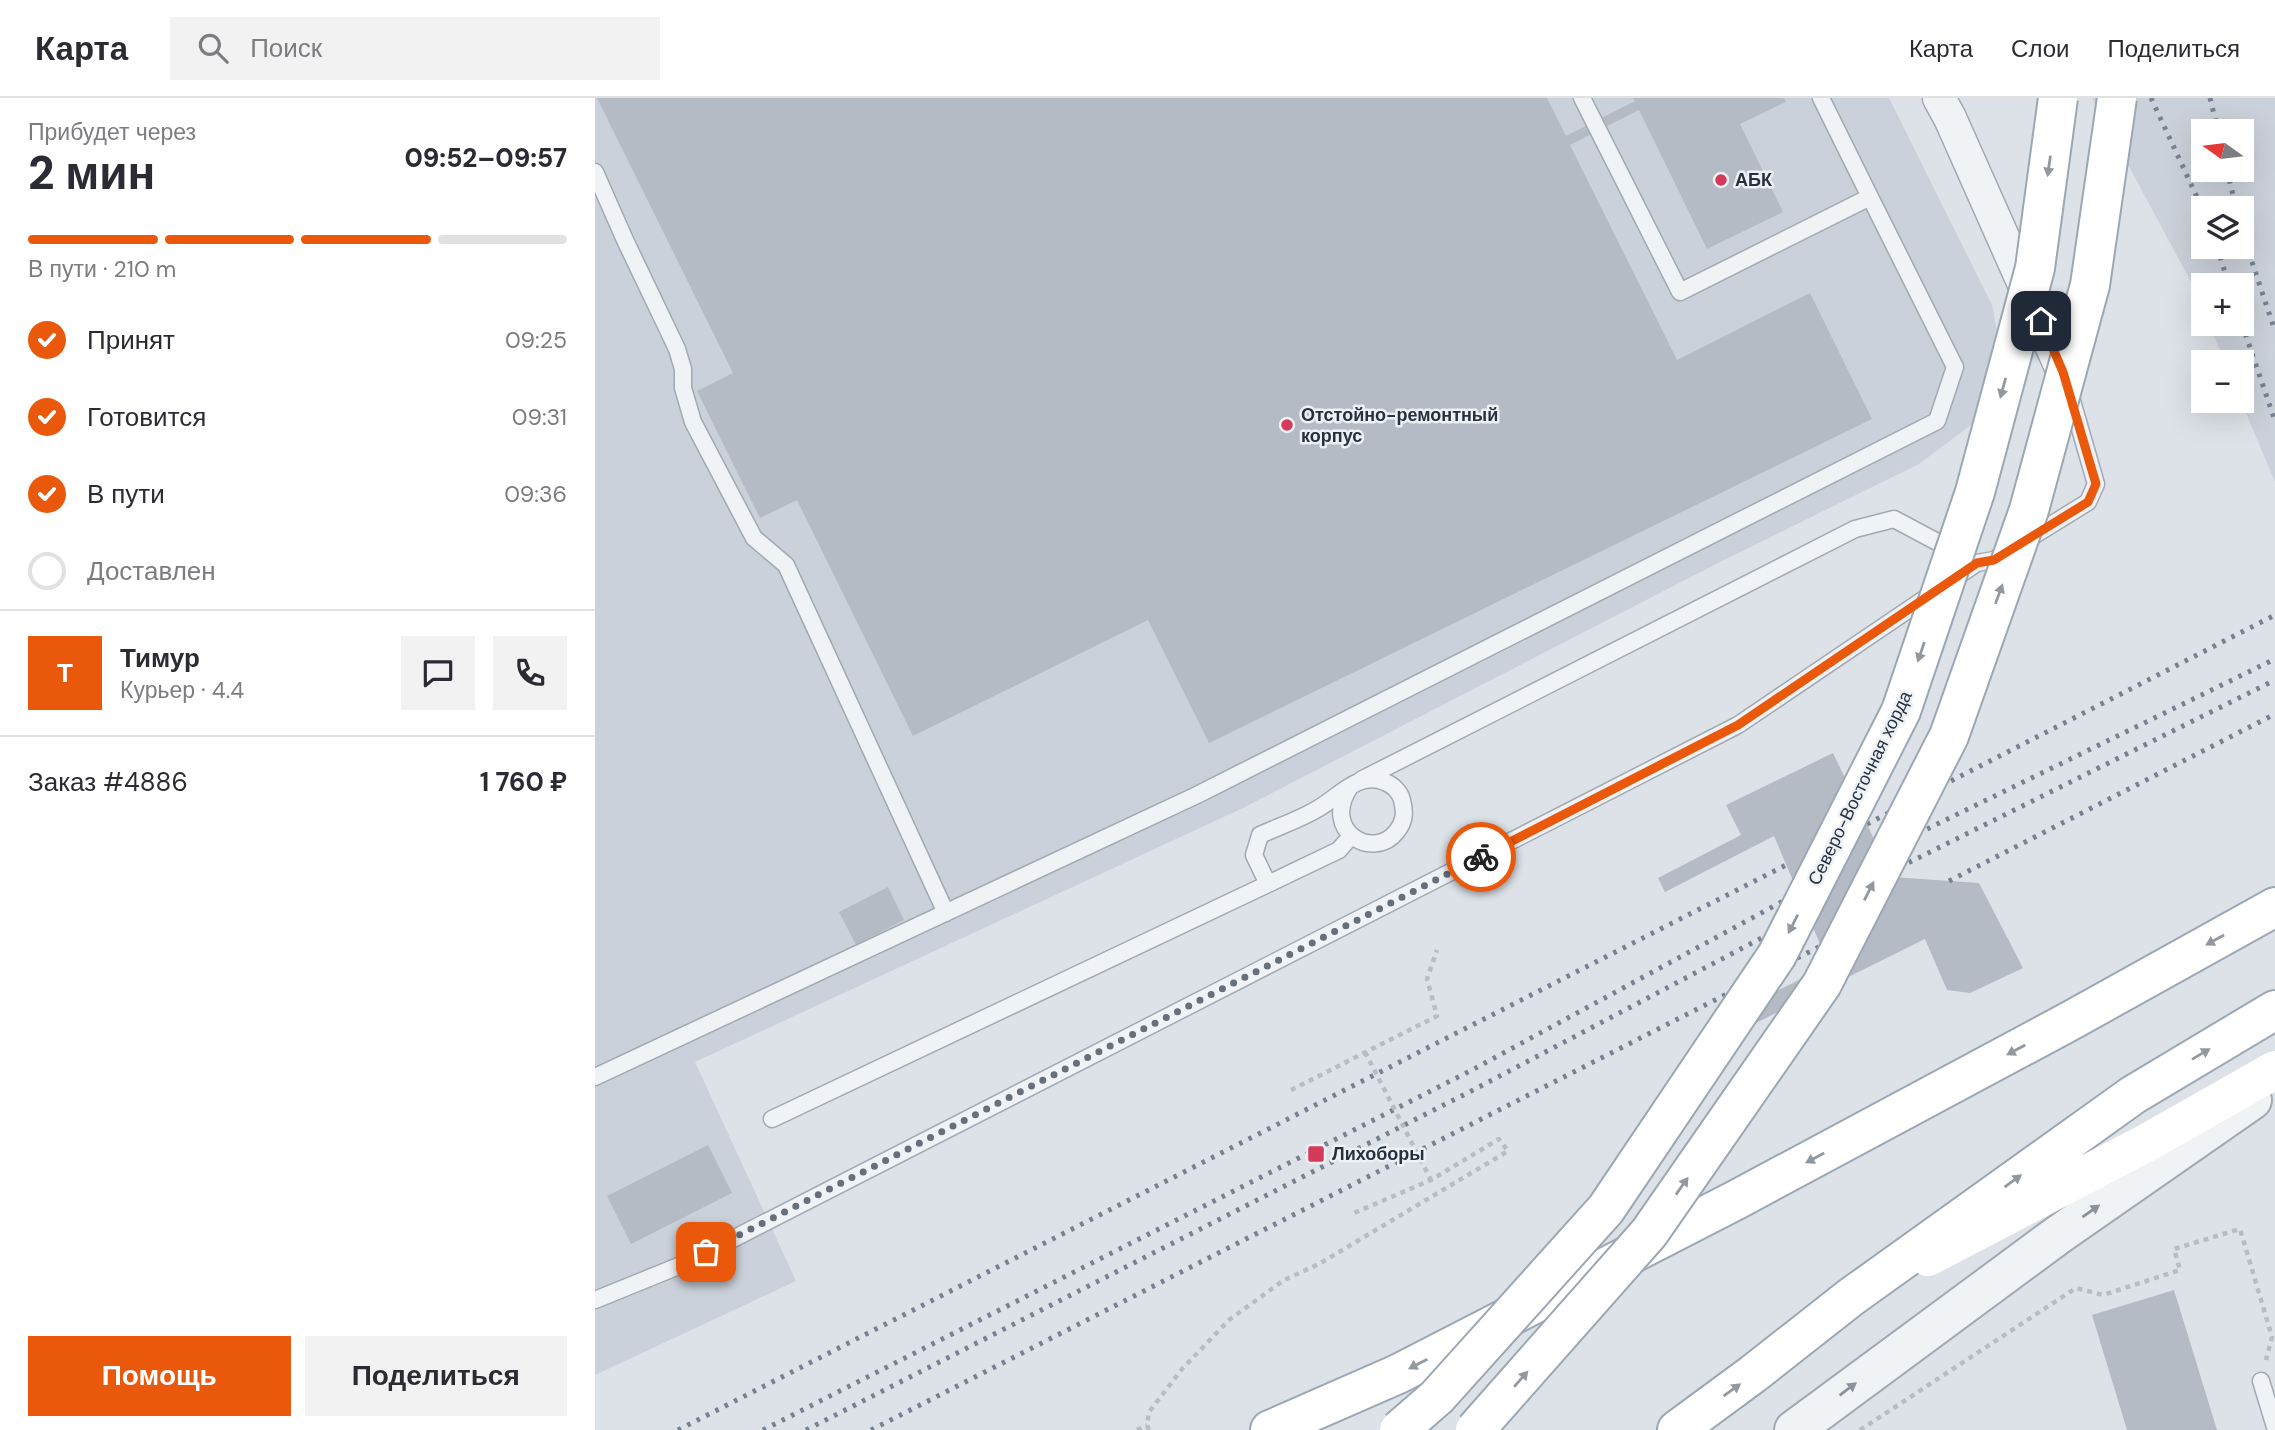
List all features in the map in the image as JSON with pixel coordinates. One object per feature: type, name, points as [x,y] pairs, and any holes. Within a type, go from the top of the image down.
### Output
[{"type":"main road","name":"Северо-Восточная хорда","points":[[1399,1430],[1437,1397],[1606,1209],[1777,955],[1901,710],[1975,492],[2035,268],[2058,98]]},
{"type":"main road","points":[[1475,1430],[1649,1233],[1822,984],[1949,736],[2029,510],[2090,285],[2117,98]]},
{"type":"main road","points":[[1269,1430],[1398,1374],[1736,1200],[2070,1021],[2275,907]]},
{"type":"main road","points":[[1677,1430],[1851,1297],[2133,1095],[2275,1010]]},
{"type":"main road","points":[[1851,1297],[2148,1142],[2275,1070]]},
{"type":"street","points":[[1939,98],[2063,372]]},
{"type":"street","points":[[1794,1430],[2057,1234],[2275,1084]]},
{"type":"lane","points":[[1582,98],[1680,292],[1870,197]]},
{"type":"lane","points":[[595,1077],[1197,795],[1937,421],[1955,367],[1821,98]]},
{"type":"lane","points":[[595,172],[677,349],[683,369],[683,388],[693,422],[754,538],[786,565],[946,913]]},
{"type":"lane","points":[[595,1300],[686,1263],[1738,725],[1977,563],[1994,560],[2088,502],[2096,484],[2063,372]]},
{"type":"lane","points":[[1268,884],[1254,855],[1260,835],[1319,808],[1355,783],[1855,529],[1894,519],[1977,563]]},
{"type":"lane","points":[[1377,778],[1391,784],[1401,795],[1405,810],[1402,823],[1395,834],[1385,841],[1367,843],[1351,836],[1343,825],[1339,812],[1342,798],[1355,783],[1377,778]]},
{"type":"lane","points":[[772,1119],[1339,850],[1351,836]]},
{"type":"lane","points":[[2261,1381],[2275,1427]]},
{"type":"path","points":[[1291,1090],[1437,1016],[1427,979],[1437,950]]},
{"type":"path","points":[[1365,1052],[1431,1180]]},
{"type":"path","points":[[1137,1430],[1148,1428],[1149,1412],[1174,1380],[1230,1320],[1284,1280],[1319,1265],[1508,1151],[1499,1139],[1431,1180],[1354,1213]]},
{"type":"path","points":[[1860,1430],[2076,1287],[2103,1295],[2180,1270],[2174,1249],[2239,1229],[2271,1337],[2261,1381]]},
{"type":"shaded area","points":[[595,98],[1889,98],[1992,305],[1999,341],[1983,416],[1919,464],[1720,562],[1243,808],[695,1062],[796,1281],[595,1375]]},
{"type":"shaded area","points":[[2092,98],[2275,98],[2275,482],[2246,413],[2254,413],[2254,350],[2220,350],[2214,336],[2254,336],[2254,273],[2191,273],[2191,282]]},
{"type":"building","name":"Отстойно-ремонтный корпус","points":[[597,98],[1547,98],[1566,136],[1635,101],[1633,98],[1784,98],[1786,102],[1740,124],[1783,212],[1707,249],[1639,110],[1570,145],[1677,360],[1810,293],[1872,419],[1209,743],[1148,620],[913,736],[797,500],[760,518],[735,468],[697,391],[733,373]]},
{"type":"building","points":[[1833,753],[1892,877],[1979,883],[2023,968],[1970,993],[1947,990],[1925,939],[1748,1027],[1737,1011],[1829,965],[1774,836],[1665,892],[1658,878],[1741,835],[1726,805]]},
{"type":"building","points":[[888,887],[904,920],[856,945],[839,912]]},
{"type":"building","points":[[708,1145],[732,1193],[631,1244],[607,1196]]},
{"type":"building","points":[[2174,1290],[2217,1430],[2127,1430],[2092,1315]]},
{"type":"railway","points":[[2151,98],[2196,196]]},
{"type":"railway","points":[[2210,98],[2215,119]]},
{"type":"railway","points":[[2230,182],[2233,196]]},
{"type":"railway","points":[[2221,259],[2225,273]]},
{"type":"railway","points":[[2251,259],[2275,331]]},
{"type":"railway","points":[[2246,336],[2275,421]]},
{"type":"railway","points":[[1867,824],[2275,615]]},
{"type":"railway","points":[[1880,852],[2275,659]]},
{"type":"railway","points":[[1890,872],[2275,680]]},
{"type":"railway","points":[[1949,881],[2275,714]]},
{"type":"railway","points":[[678,1430],[1786,865]]},
{"type":"railway","points":[[763,1430],[1472,1070],[1798,893]]},
{"type":"railway","points":[[806,1430],[1479,1087],[1807,914]]},
{"type":"railway","points":[[871,1430],[1821,946]]},
{"type":"way so far","points":[[706,1252],[1481,857]]},
{"type":"place","name":"АБК","points":[[1721,180]]},
{"type":"place","name":"Отстойно-ремонтный корпус","points":[[1287,425]]},
{"type":"place","name":"Лихоборы","points":[[1316,1154]]},
{"type":"route","points":[[1481,857],[1738,725],[1977,563],[1994,560],[2088,502],[2096,484],[2063,372],[2041,321]]}]
